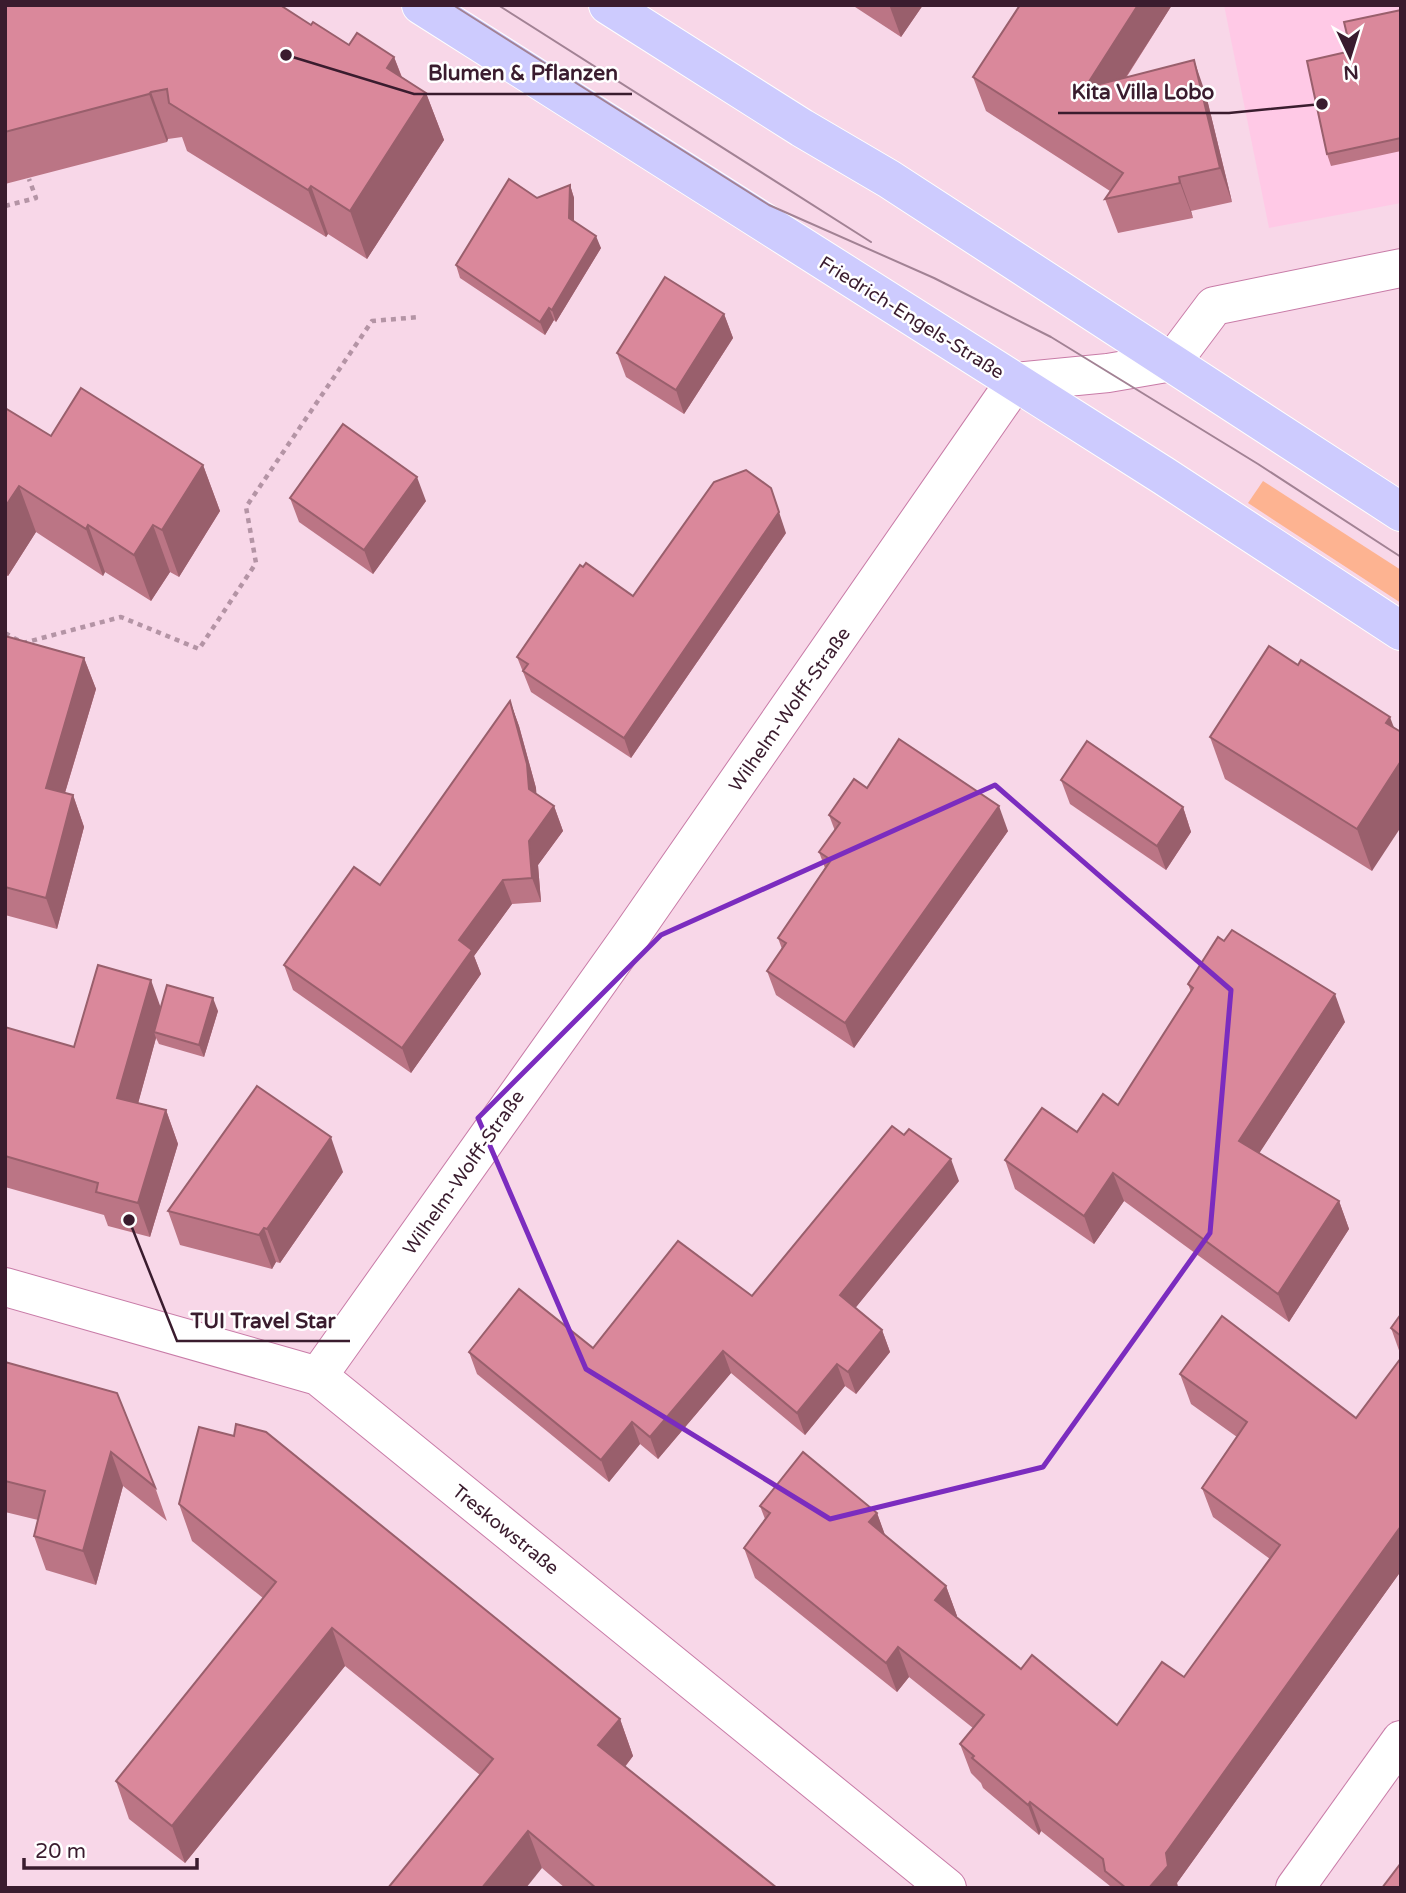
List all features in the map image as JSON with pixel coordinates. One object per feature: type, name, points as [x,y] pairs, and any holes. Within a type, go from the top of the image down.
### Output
[{"type":"main road","name":"Friedrich-Engels-Straße","points":[[421,5],[1401,631]]},
{"type":"main road","points":[[608,5],[888,179],[1401,512]]},
{"type":"street","points":[[1015,382],[1108,373],[1172,362],[1214,306],[1401,268]]},
{"type":"street","name":"Wilhelm-Wolff-Straße","points":[[318,1376],[632,934],[1015,382]]},
{"type":"street","name":"Treskowstraße","points":[[5,1287],[318,1376],[947,1888]]},
{"type":"street","points":[[1294,1888],[1401,1740]]},
{"type":"path","points":[[5,206],[36,198],[29,179]]},
{"type":"path","points":[[5,633],[23,643],[121,617],[199,649],[256,563],[246,508],[253,496],[372,321],[421,317]]},
{"type":"highlighted area","points":[[995,785],[1231,990],[1210,1233],[1043,1467],[830,1519],[586,1369],[478,1118],[661,935]]},
{"type":"shaded area","points":[[1224,5],[1401,5],[1401,203],[1269,228]]},
{"type":"shaded area","points":[[1263,481],[1401,570],[1401,603],[1248,503]]},
{"type":"building","points":[[5,5],[280,5],[349,45],[357,33],[394,57],[387,68],[426,93],[350,211],[311,186],[308,190],[169,103],[167,89],[5,132]]},
{"type":"building","points":[[1020,5],[1138,5],[1085,88],[1194,60],[1220,168],[1179,177],[1180,183],[1105,199],[1123,173],[973,77]]},
{"type":"building","points":[[1401,10],[1401,138],[1327,154],[1307,61],[1351,51],[1344,22]]},
{"type":"building","points":[[509,179],[537,198],[570,185],[569,218],[596,236],[552,310],[549,308],[540,322],[456,265]]},
{"type":"building","points":[[665,277],[724,314],[676,390],[617,353]]},
{"type":"building","points":[[81,388],[203,465],[162,530],[153,525],[134,555],[88,525],[86,529],[19,486],[5,507],[5,408],[51,436]]},
{"type":"building","points":[[343,424],[417,477],[364,550],[290,498]]},
{"type":"building","points":[[746,470],[771,488],[779,512],[624,738],[523,671],[528,664],[517,657],[580,565],[583,567],[586,563],[633,596],[714,482]]},
{"type":"building","points":[[5,636],[84,658],[46,788],[73,795],[46,898],[5,887]]},
{"type":"building","points":[[1269,646],[1298,665],[1301,660],[1390,717],[1386,723],[1401,732],[1401,761],[1357,829],[1210,737]]},
{"type":"building","points":[[510,701],[527,764],[529,789],[554,806],[529,841],[532,878],[503,880],[459,940],[472,950],[402,1048],[284,965],[354,867],[380,885]]},
{"type":"building","points":[[899,739],[999,806],[845,1023],[767,971],[786,943],[778,938],[831,860],[819,852],[840,823],[829,815],[854,779],[867,788]]},
{"type":"building","points":[[1087,741],[1183,807],[1157,846],[1061,780]]},
{"type":"building","points":[[1232,930],[1335,994],[1239,1141],[1339,1201],[1278,1294],[1113,1173],[1084,1216],[1005,1160],[1042,1108],[1077,1132],[1103,1094],[1118,1105],[1193,988],[1188,984],[1218,937],[1224,941]]},
{"type":"building","points":[[98,965],[151,980],[117,1098],[166,1110],[138,1203],[96,1192],[98,1183],[5,1156],[5,1027],[74,1047]]},
{"type":"building","points":[[167,985],[213,998],[199,1045],[154,1032]]},
{"type":"building","points":[[257,1086],[331,1137],[267,1229],[264,1228],[259,1235],[168,1211]]},
{"type":"building","points":[[892,1126],[904,1135],[909,1129],[951,1159],[840,1295],[882,1330],[848,1372],[837,1364],[797,1413],[723,1351],[650,1437],[632,1422],[601,1460],[469,1352],[519,1289],[593,1348],[678,1241],[752,1296]]},
{"type":"building","points":[[1401,1314],[1401,1336],[1391,1328]]},
{"type":"building","points":[[1222,1316],[1356,1418],[1401,1358],[1401,1526],[1166,1853],[1168,1866],[1149,1888],[1126,1888],[1105,1871],[1103,1859],[1030,1802],[1028,1805],[972,1758],[974,1756],[960,1744],[984,1715],[898,1647],[886,1663],[744,1548],[770,1513],[760,1506],[803,1452],[877,1513],[869,1522],[946,1586],[935,1600],[1021,1669],[1032,1655],[1117,1725],[1162,1662],[1184,1677],[1280,1545],[1202,1488],[1247,1422],[1180,1374]]},
{"type":"building","points":[[5,1362],[117,1393],[155,1487],[111,1452],[83,1551],[34,1536],[45,1491],[5,1481]]},
{"type":"building","points":[[236,1424],[266,1432],[620,1719],[598,1745],[777,1888],[596,1888],[528,1831],[482,1888],[388,1888],[493,1759],[332,1628],[172,1826],[116,1781],[276,1582],[179,1504],[199,1427],[234,1436]]},
{"type":"building","points":[[1401,1863],[1401,1888],[1382,1888]]},
{"type":"tram line","points":[[453,5],[769,205],[934,278],[1051,337],[1258,464],[1401,557]]},
{"type":"tram line","points":[[498,5],[871,242]]},
{"type":"place","name":"Blumen & Pflanzen","points":[[286,55]]},
{"type":"place","name":"Kita Villa Lobo","points":[[1322,104]]},
{"type":"place","name":"TUI Travel Star","points":[[129,1220]]}]
